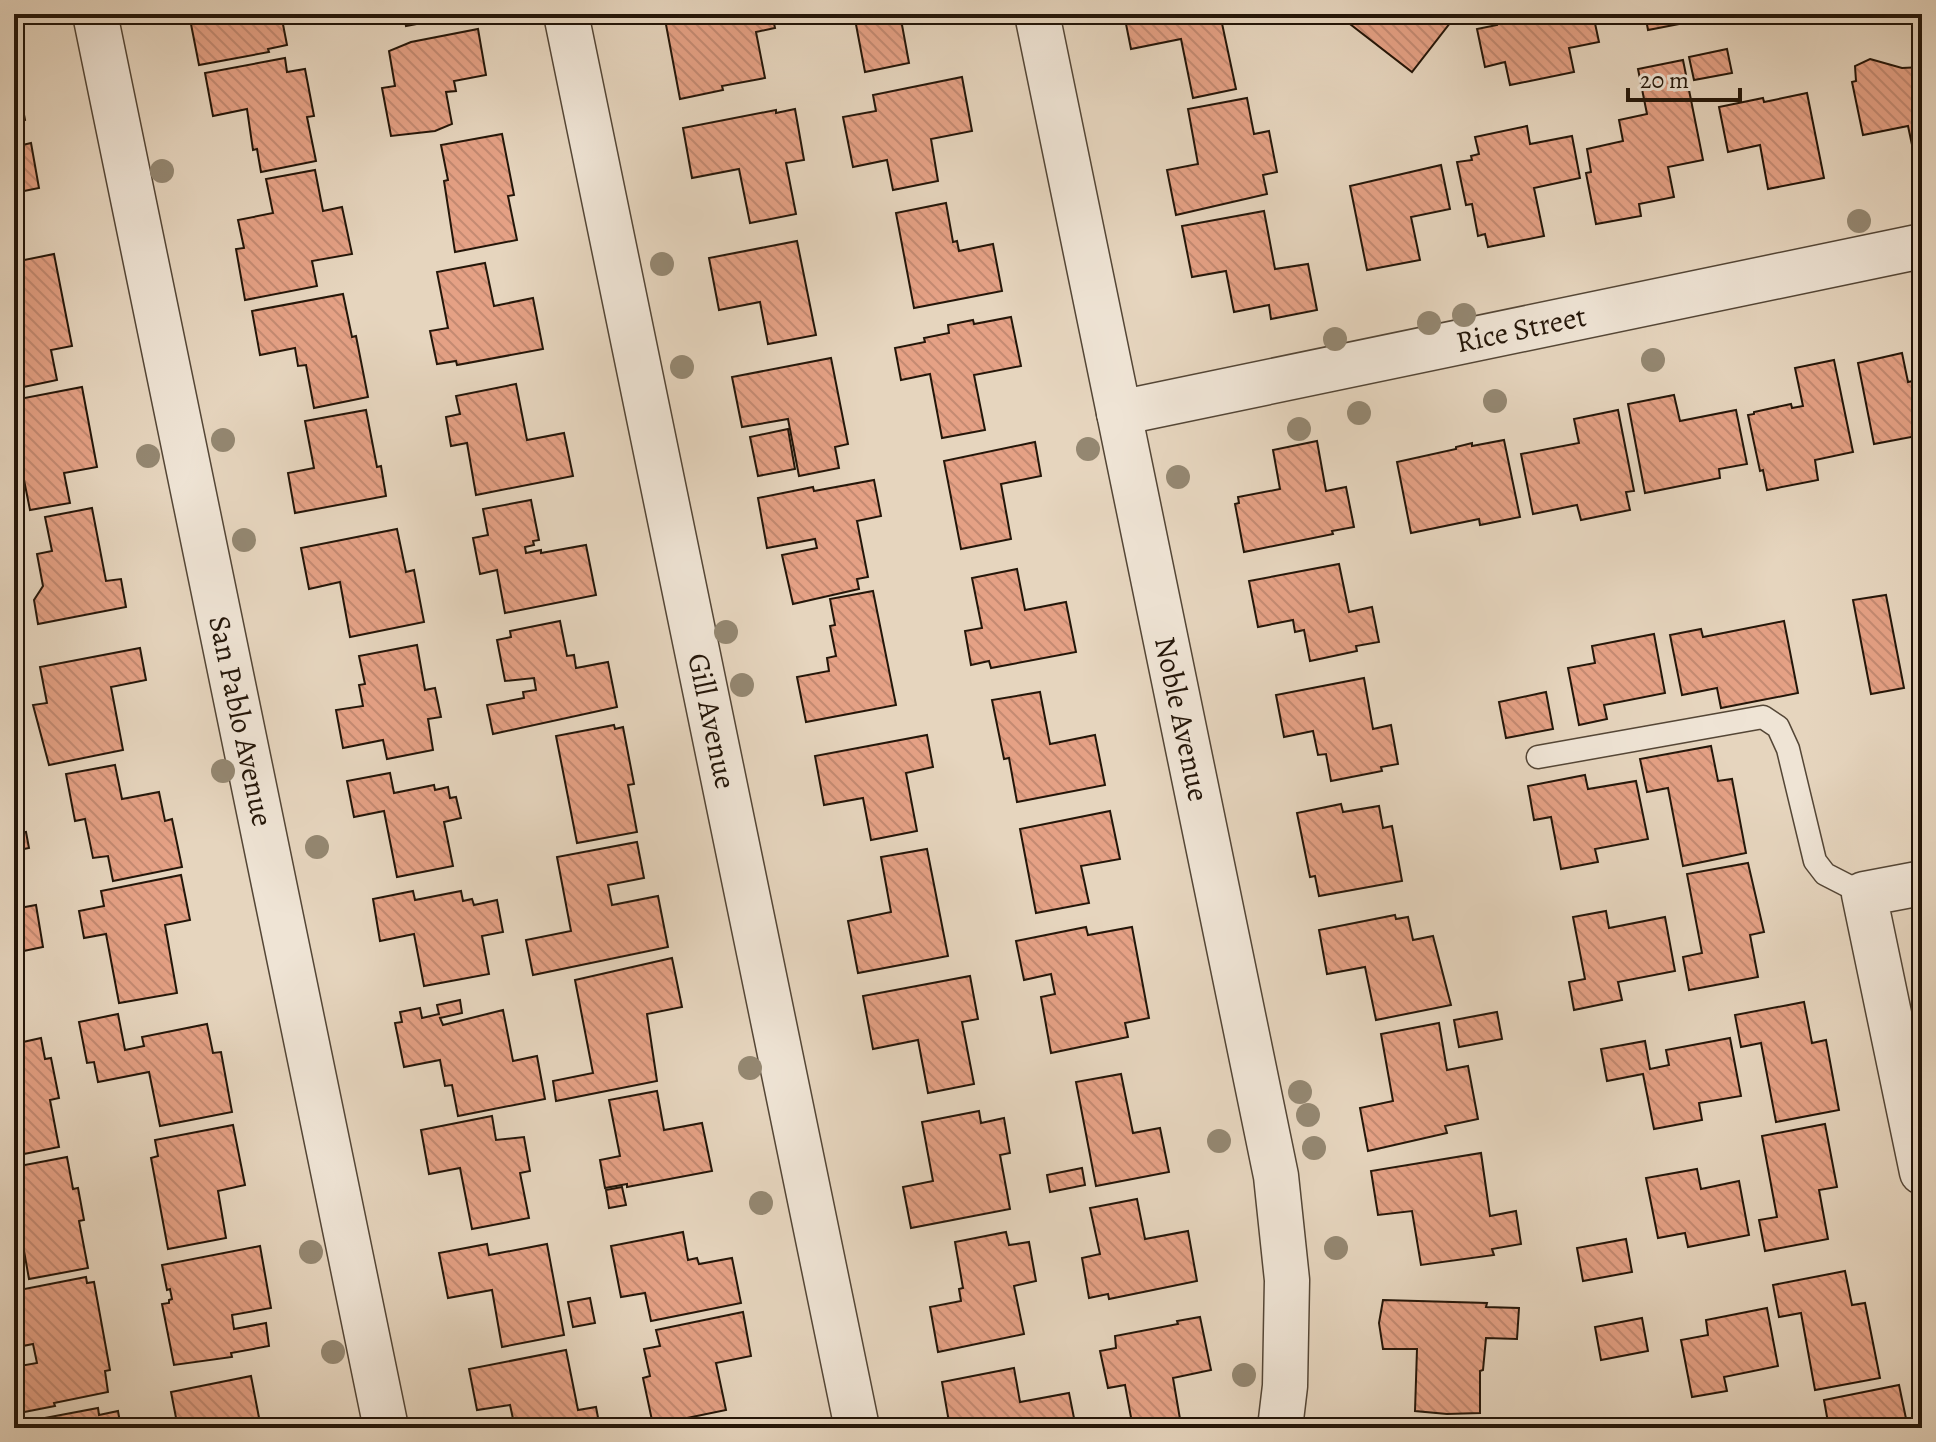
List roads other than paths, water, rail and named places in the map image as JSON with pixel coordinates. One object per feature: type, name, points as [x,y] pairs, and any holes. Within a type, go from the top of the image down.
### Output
[{"type":"street","name":"San Pablo Avenue","points":[[95,14],[386,1428]]},
{"type":"street","name":"Gill Avenue","points":[[566,14],[857,1428]]},
{"type":"street","name":"Noble Avenue","points":[[1037,14],[1276,1176],[1287,1280],[1285,1386],[1280,1428]]},
{"type":"street","name":"Rice Street","points":[[1119,413],[1922,246]]},
{"type":"street","points":[[1922,883],[1864,894],[1922,1172]]},
{"type":"lane","points":[[1538,757],[1763,717],[1778,727],[1788,749],[1815,861],[1825,874],[1864,894]]}]
